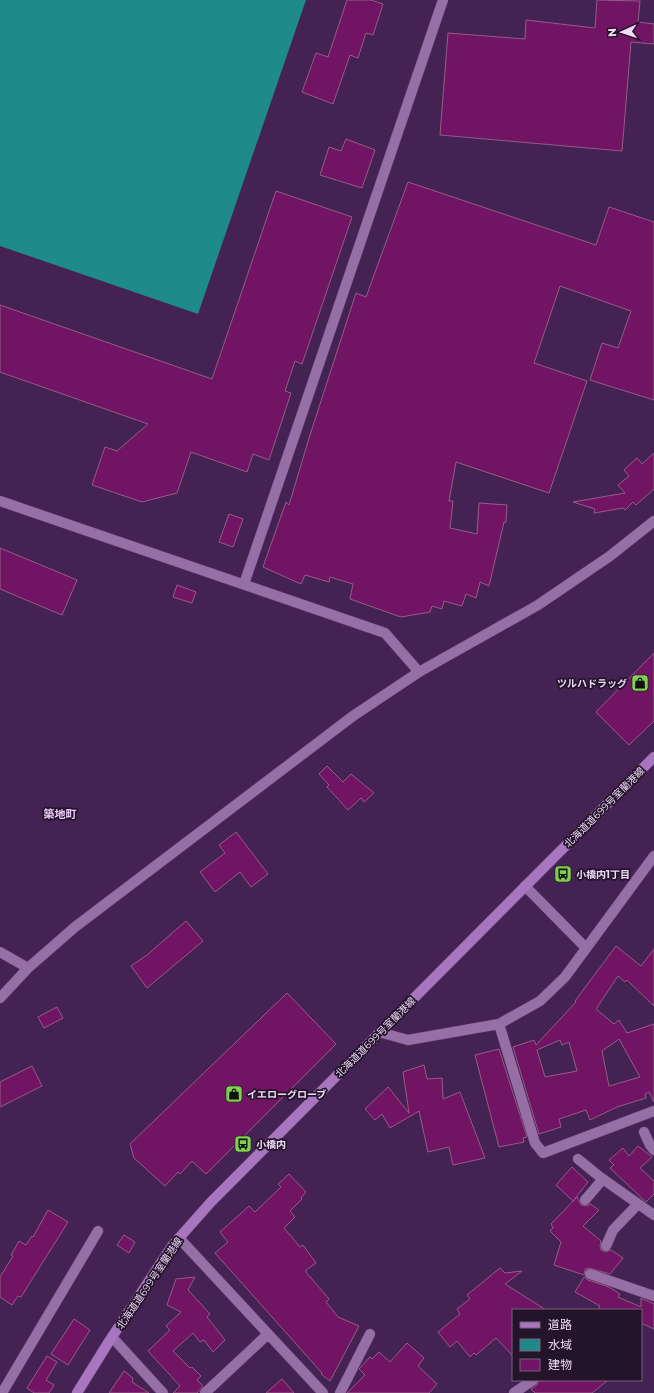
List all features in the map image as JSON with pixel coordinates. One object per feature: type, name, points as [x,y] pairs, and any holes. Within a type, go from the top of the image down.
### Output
[{"type":"main road","name":"北海道道699号室蘭港線","points":[[77,1393],[112,1337],[179,1238],[211,1202],[654,757]]},
{"type":"street","points":[[244,584],[443,0]]},
{"type":"street","points":[[0,501],[385,632],[420,672]]},
{"type":"street","points":[[0,998],[28,968],[75,927],[353,716],[420,672],[538,605],[610,556],[654,522]]},
{"type":"street","points":[[379,1032],[408,1040],[499,1024],[540,1001],[565,977],[654,856]]},
{"type":"street","points":[[525,886],[586,948]]},
{"type":"street","points":[[0,952],[28,968]]},
{"type":"street","points":[[499,1024],[535,1143],[543,1153],[654,1111]]},
{"type":"street","points":[[654,1135],[644,1132],[654,1150]]},
{"type":"street","points":[[578,1159],[603,1179],[654,1215]]},
{"type":"street","points":[[585,1200],[603,1179]]},
{"type":"street","points":[[606,1246],[613,1230],[638,1204]]},
{"type":"street","points":[[2,1393],[98,1231]]},
{"type":"street","points":[[179,1238],[323,1393]]},
{"type":"street","points":[[590,1274],[654,1296]]},
{"type":"street","points":[[205,1393],[268,1334]]},
{"type":"street","points":[[340,1393],[370,1334]]},
{"type":"street","points":[[112,1337],[163,1393]]},
{"type":"street","points":[[514,1393],[532,1381]]},
{"type":"water","points":[[0,0],[306,0],[198,314],[0,246]]},
{"type":"building","points":[[347,0],[371,0],[383,4],[373,35],[366,33],[358,58],[350,55],[333,104],[302,92],[316,53],[328,57]]},
{"type":"building","points":[[597,0],[640,1],[638,22],[654,24],[654,44],[631,42],[622,151],[440,135],[448,33],[525,39],[526,20],[595,28]]},
{"type":"building","points":[[346,139],[375,150],[362,188],[320,175],[329,147],[341,151]]},
{"type":"building","points":[[408,182],[596,245],[609,207],[654,222],[654,400],[590,380],[602,343],[618,348],[631,311],[560,286],[534,363],[587,381],[549,493],[456,462],[449,501],[453,501],[450,528],[477,534],[479,503],[507,505],[506,522],[504,522],[489,586],[480,582],[476,598],[466,594],[462,606],[444,601],[442,609],[432,606],[430,612],[401,617],[350,599],[353,584],[330,577],[329,582],[305,575],[301,584],[263,567],[286,502],[289,505],[356,293],[366,297]]},
{"type":"building","points":[[276,191],[352,217],[302,364],[295,361],[285,391],[291,393],[269,460],[253,454],[247,472],[191,452],[177,493],[142,502],[92,485],[105,447],[117,451],[148,424],[0,372],[0,305],[212,379]]},
{"type":"building","points":[[654,453],[654,489],[636,505],[633,502],[625,510],[623,508],[594,513],[595,509],[573,502],[625,493],[618,485],[629,476],[624,470],[637,458],[642,464]]},
{"type":"building","points":[[229,514],[243,519],[233,547],[219,542]]},
{"type":"building","points":[[0,548],[77,580],[62,615],[0,589]]},
{"type":"building","points":[[177,585],[196,592],[192,603],[173,597]]},
{"type":"building","name":"ツルハドラッグ","points":[[654,653],[654,721],[629,745],[596,712]]},
{"type":"building","points":[[327,766],[343,782],[351,774],[374,793],[364,802],[361,798],[348,810],[327,787],[329,785],[319,774]]},
{"type":"building","points":[[236,832],[268,874],[251,887],[240,872],[215,892],[200,872],[225,853],[219,845]]},
{"type":"building","points":[[186,921],[203,941],[147,988],[131,966],[147,955]]},
{"type":"building","points":[[616,946],[641,966],[654,949],[654,1006],[627,980],[625,982],[618,976],[596,1009],[614,1024],[619,1020],[627,1033],[654,1024],[654,1102],[649,1092],[645,1094],[646,1098],[617,1107],[590,1120],[586,1110],[559,1119],[561,1127],[539,1134],[513,1047],[534,1040],[536,1045],[576,1002],[575,1001]],"holes":[[[619,1039],[640,1077],[609,1086],[602,1051]],[[560,1040],[562,1045],[569,1042],[577,1071],[545,1077],[537,1050]]]},
{"type":"building","name":"イエローグローブ","points":[[287,993],[336,1044],[206,1174],[192,1161],[180,1174],[178,1172],[165,1186],[134,1158],[130,1144]]},
{"type":"building","points":[[57,1007],[63,1018],[44,1028],[38,1017]]},
{"type":"building","points":[[499,1049],[527,1137],[523,1138],[524,1142],[499,1147],[475,1055]]},
{"type":"building","points":[[424,1065],[427,1079],[442,1078],[443,1099],[460,1092],[485,1158],[453,1165],[449,1147],[428,1152],[419,1111],[390,1128],[382,1114],[375,1120],[365,1109],[388,1087],[409,1113],[403,1072]]},
{"type":"building","points":[[32,1066],[42,1086],[0,1107],[0,1082]]},
{"type":"building","points":[[638,1146],[652,1157],[640,1168],[654,1181],[654,1194],[646,1202],[610,1168],[614,1165],[609,1160],[623,1148],[629,1156]]},
{"type":"building","points":[[572,1167],[588,1182],[573,1201],[556,1185]]},
{"type":"building","points":[[289,1174],[306,1192],[301,1198],[302,1199],[290,1211],[295,1217],[284,1228],[300,1247],[303,1245],[316,1263],[305,1271],[329,1299],[326,1302],[338,1317],[359,1326],[330,1381],[321,1374],[322,1373],[215,1253],[228,1242],[220,1232],[249,1206],[255,1212],[281,1187],[278,1184]]},
{"type":"building","points":[[577,1197],[581,1205],[587,1206],[590,1204],[599,1210],[583,1226],[601,1241],[601,1250],[606,1252],[611,1250],[623,1258],[610,1274],[589,1268],[585,1269],[584,1275],[554,1265],[561,1242],[550,1231],[553,1228],[551,1224]]},
{"type":"building","points":[[48,1210],[68,1222],[21,1297],[18,1296],[12,1305],[0,1297],[0,1277],[13,1256],[11,1255],[19,1241],[26,1245],[32,1236],[33,1237]]},
{"type":"building","points":[[124,1235],[135,1242],[129,1253],[117,1245]]},
{"type":"building","points":[[500,1268],[505,1273],[522,1271],[505,1284],[544,1309],[512,1309],[512,1355],[496,1338],[476,1355],[474,1353],[470,1357],[457,1341],[450,1347],[438,1332],[460,1314],[457,1309],[470,1299],[467,1295]]},
{"type":"building","points":[[195,1277],[188,1290],[210,1314],[207,1317],[225,1340],[213,1352],[204,1340],[200,1342],[193,1333],[173,1351],[190,1368],[192,1367],[201,1376],[197,1380],[203,1386],[197,1393],[173,1393],[180,1386],[148,1351],[170,1330],[166,1326],[181,1312],[167,1305],[176,1279]]},
{"type":"building","points":[[584,1277],[588,1280],[609,1287],[620,1294],[618,1297],[641,1307],[641,1298],[654,1304],[654,1329],[642,1323],[642,1309],[598,1309],[600,1306],[575,1292]]},
{"type":"building","points":[[74,1319],[90,1330],[68,1365],[51,1354]]},
{"type":"building","points":[[407,1343],[424,1358],[418,1366],[437,1384],[429,1393],[347,1393],[365,1375],[359,1369],[370,1357],[372,1359],[379,1352],[390,1362]]},
{"type":"building","points":[[47,1356],[57,1362],[46,1380],[54,1385],[49,1393],[34,1393],[27,1388]]},
{"type":"building","points":[[124,1371],[133,1378],[132,1382],[149,1393],[109,1393]]},
{"type":"building","points":[[282,1379],[294,1393],[266,1393]]},
{"type":"building","points":[[539,1381],[607,1381],[592,1393],[535,1393],[531,1389],[537,1385]]},
{"type":"place","name":"ツルハドラッグ","points":[[640,683]]},
{"type":"place","name":"小橋内1丁目","points":[[563,874]]},
{"type":"place","name":"イエローグローブ","points":[[234,1094]]},
{"type":"place","name":"小橋内","points":[[243,1144]]},
{"type":"district","name":"築地町","points":[[60,814]]}]
